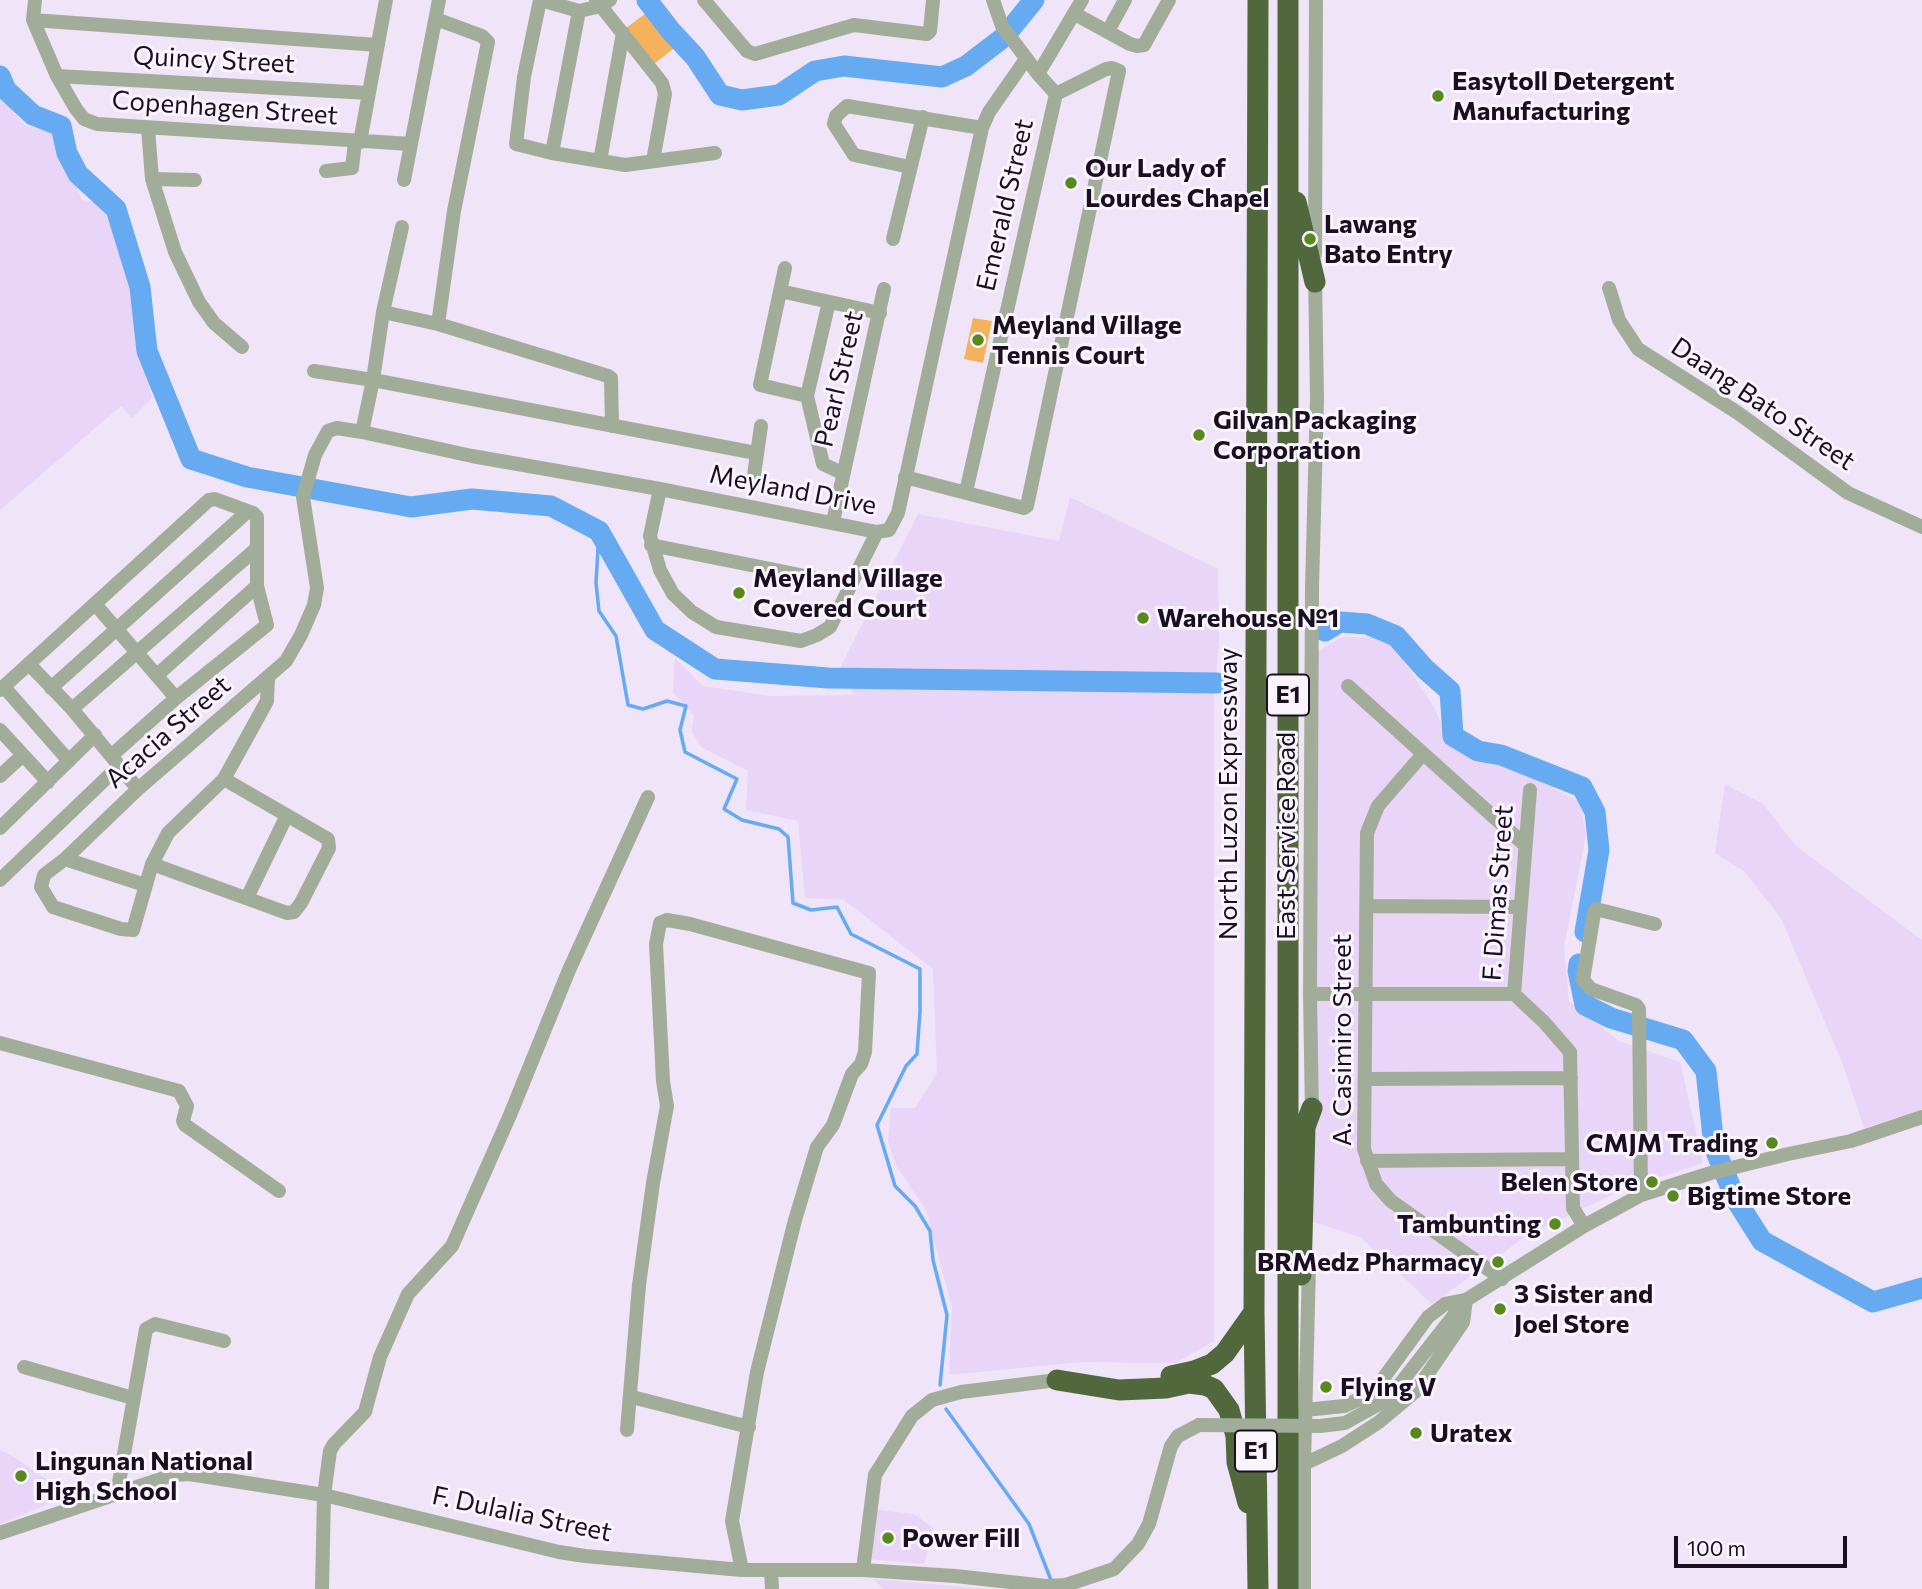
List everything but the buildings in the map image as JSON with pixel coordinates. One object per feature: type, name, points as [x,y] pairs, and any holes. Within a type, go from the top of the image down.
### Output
[{"type":"highway","name":"North Luzon Expressway","points":[[1258,0],[1254,1312],[1258,1589]]},
{"type":"highway","name":"E1","points":[[1288,0],[1288,1589]]},
{"type":"highway","points":[[1287,166],[1315,282]]},
{"type":"highway","points":[[1289,1391],[1300,1351],[1306,1127],[1312,1108]]},
{"type":"highway","points":[[1057,1380],[1148,1380],[1194,1371],[1212,1364],[1225,1353],[1254,1312]]},
{"type":"highway","points":[[1057,1380],[1119,1390],[1166,1388],[1189,1382],[1214,1389],[1230,1410],[1236,1436],[1237,1462],[1257,1534]]},
{"type":"street","name":"Copenhagen Street","points":[[35,0],[33,20],[57,76],[84,119],[97,124],[411,144]]},
{"type":"street","points":[[326,170],[352,168],[386,0]]},
{"type":"street","points":[[404,180],[439,0]]},
{"type":"street","points":[[653,161],[665,94],[662,83],[602,2],[579,11],[540,0],[524,77],[516,144],[625,165],[715,153]]},
{"type":"street","points":[[704,0],[747,51],[755,54],[855,25],[926,34],[930,31],[933,0]]},
{"type":"street","points":[[905,477],[1024,508],[1027,506],[1119,71],[1106,69],[1056,94],[1002,26],[993,0]]},
{"type":"street","points":[[1108,31],[1125,0]]},
{"type":"street","points":[[1038,74],[1079,7],[1108,31],[1130,44],[1144,46],[1169,0]]},
{"type":"street","name":"East Service Road","points":[[1304,1589],[1312,1108],[1312,588],[1317,399],[1316,0]]},
{"type":"street","points":[[552,153],[579,11]]},
{"type":"street","points":[[436,19],[482,36],[488,41],[454,211],[438,324]]},
{"type":"street","points":[[33,20],[378,45]]},
{"type":"street","points":[[600,161],[623,33]]},
{"type":"street","name":"Meyland Drive","points":[[303,497],[315,455],[328,431],[337,428],[877,532],[889,530],[895,522],[982,128],[989,112],[1026,59]]},
{"type":"street","name":"Quincy Street","points":[[57,76],[369,93]]},
{"type":"street","name":"Emerald Street","points":[[966,492],[1056,94]]},
{"type":"street","points":[[910,167],[854,155],[834,124],[835,119],[847,106],[982,128]]},
{"type":"street","points":[[893,239],[923,117]]},
{"type":"street","points":[[148,128],[152,178],[175,252],[188,282],[214,323],[242,347]]},
{"type":"street","points":[[152,178],[195,180]]},
{"type":"street","points":[[362,432],[383,312],[402,227]]},
{"type":"street","points":[[785,268],[760,385],[807,396]]},
{"type":"street","name":"Daang Bato Street","points":[[1609,288],[1619,320],[1638,349],[1738,414],[1848,492],[1922,527]]},
{"type":"street","name":"Pearl Street","points":[[832,522],[884,289]]},
{"type":"street","points":[[780,291],[880,313]]},
{"type":"street","points":[[829,302],[807,396],[823,464],[842,473]]},
{"type":"street","points":[[383,312],[438,324],[608,376],[611,379],[612,426]]},
{"type":"street","points":[[314,371],[756,453]]},
{"type":"street","points":[[754,475],[761,426]]},
{"type":"street","points":[[660,489],[650,536],[651,545],[673,594],[692,612],[716,627],[801,641],[830,626],[877,532]]},
{"type":"street","name":"Acacia Street","points":[[145,885],[133,930],[121,929],[53,907],[41,887],[41,882],[44,875],[65,859],[138,789],[286,661],[302,635],[314,605],[317,589],[303,497]]},
{"type":"street","points":[[0,880],[176,698],[266,626],[257,586],[257,517],[215,499],[209,500],[2,689],[69,761]]},
{"type":"street","points":[[51,688],[247,512]]},
{"type":"street","points":[[651,545],[850,585]]},
{"type":"street","points":[[72,709],[256,548]]},
{"type":"street","points":[[157,675],[257,586]]},
{"type":"street","points":[[94,604],[176,698]]},
{"type":"street","points":[[29,664],[72,709],[138,789]]},
{"type":"street","points":[[65,859],[145,885],[152,864],[171,829],[224,779],[267,701],[268,677]]},
{"type":"street","points":[[1348,686],[1525,845]]},
{"type":"street","points":[[0,730],[48,782]]},
{"type":"street","points":[[0,828],[94,735]]},
{"type":"street","name":"A. Casimiro Street","points":[[1423,754],[1378,806],[1367,833],[1364,1149],[1376,1184],[1391,1201],[1502,1279]]},
{"type":"street","points":[[0,776],[23,755]]},
{"type":"street","points":[[152,864],[287,913],[294,912],[329,848],[328,839],[224,779]]},
{"type":"street","name":"F. Dimas Street","points":[[1530,790],[1514,994],[1544,1022],[1570,1052],[1573,1208],[1584,1226]]},
{"type":"street","points":[[322,1589],[324,1495],[330,1451],[365,1412],[380,1357],[408,1294],[452,1246],[510,1115],[569,970],[648,797]]},
{"type":"street","points":[[247,898],[287,816]]},
{"type":"street","points":[[1366,906],[1520,907]]},
{"type":"street","points":[[1641,1195],[1639,1009],[1636,1005],[1591,989],[1583,980],[1594,911],[1599,909],[1655,924]]},
{"type":"street","points":[[627,1430],[632,1396],[639,1285],[667,1106],[663,1081],[656,944],[660,923],[667,920],[690,924],[869,973],[862,1064],[852,1074],[833,1125],[817,1146],[762,1347],[732,1521],[742,1570]]},
{"type":"street","points":[[1310,994],[1514,994]]},
{"type":"street","points":[[0,1043],[179,1091],[187,1106],[183,1121],[185,1125],[279,1191]]},
{"type":"street","points":[[1366,1079],[1571,1078]]},
{"type":"street","points":[[1305,1410],[1344,1406],[1364,1397],[1377,1387],[1428,1317],[1445,1304],[1466,1300],[1584,1226],[1641,1195],[1711,1173],[1851,1141],[1922,1117]]},
{"type":"street","points":[[1367,1161],[1571,1159]]},
{"type":"street","points":[[1304,1464],[1342,1446],[1370,1428],[1416,1391],[1463,1322],[1466,1300]]},
{"type":"street","name":"F. Dulalia Street","points":[[0,1533],[173,1475],[189,1474],[324,1495],[559,1552],[742,1570],[863,1570],[1046,1586],[1066,1585],[1114,1569],[1138,1544],[1149,1524],[1171,1446],[1178,1436],[1199,1425],[1320,1426],[1345,1423],[1393,1392],[1466,1300]]},
{"type":"street","points":[[117,1494],[148,1326],[155,1324],[224,1341]]},
{"type":"street","points":[[24,1367],[133,1398]]},
{"type":"street","points":[[863,1570],[875,1475],[912,1416],[932,1400],[961,1392],[1057,1380]]},
{"type":"street","points":[[632,1396],[749,1427]]},
{"type":"street","points":[[771,1571],[772,1589]]},
{"type":"shaded area","points":[[649,11],[677,46],[654,64],[626,28]]},
{"type":"shaded area","points":[[0,92],[26,126],[50,131],[56,137],[82,200],[95,202],[115,228],[152,398],[132,418],[121,406],[0,510]]},
{"type":"shaded area","name":"Meyland Village Tennis Court","points":[[973,318],[992,321],[983,363],[964,359]]},
{"type":"shaded area","points":[[1070,497],[1218,569],[1219,642],[1214,699],[1214,1341],[1175,1363],[1081,1362],[949,1375],[952,1307],[926,1210],[896,1165],[888,1141],[891,1108],[915,1108],[937,1073],[933,969],[843,899],[805,898],[798,821],[746,810],[748,771],[701,747],[692,732],[694,715],[673,692],[675,658],[703,686],[770,696],[854,695],[839,670],[918,514],[1059,541]]},
{"type":"shaded area","points":[[1342,637],[1389,638],[1434,707],[1448,739],[1485,761],[1541,782],[1580,802],[1586,835],[1564,947],[1569,1001],[1619,1041],[1680,1062],[1703,1163],[1624,1189],[1529,1234],[1432,1304],[1360,1237],[1313,1222],[1318,651]]},
{"type":"shaded area","points":[[1725,784],[1763,804],[1796,846],[1922,940],[1922,1109],[1864,1128],[1843,1065],[1781,918],[1744,871],[1715,853]]},
{"type":"shaded area","name":"Lingunan National High School","points":[[0,1450],[14,1457],[70,1495],[0,1524]]},
{"type":"shaded area","points":[[877,1510],[914,1514],[933,1528],[924,1564],[870,1559]]},
{"type":"shaded area","points":[[873,1579],[987,1589],[883,1589]]},
{"type":"waterway","points":[[647,0],[695,57],[720,95],[742,100],[779,95],[815,71],[844,66],[942,77],[966,66],[1004,37],[1034,0]]},
{"type":"waterway","points":[[0,76],[6,90],[33,115],[61,126],[67,153],[78,174],[116,209],[140,287],[147,351],[191,459],[247,477],[411,507],[472,499],[551,506],[599,531],[655,630],[715,669],[828,678],[1217,683]]},
{"type":"waterway","points":[[599,531],[596,583],[599,611],[616,636],[628,705],[643,709],[667,701],[686,706],[680,730],[685,752],[737,779],[724,809],[742,820],[779,829],[788,837],[793,903],[811,910],[837,907],[851,934],[920,969],[917,1054],[906,1066],[877,1125],[895,1186],[915,1206],[930,1231],[933,1260],[947,1315],[940,1385]]},
{"type":"waterway","points":[[1325,631],[1340,622],[1367,624],[1396,636],[1425,669],[1450,691],[1453,736],[1478,751],[1501,755],[1582,787],[1595,812],[1599,850],[1585,932]]},
{"type":"waterway","points":[[1579,964],[1585,1005],[1611,1018],[1683,1040],[1706,1071],[1714,1147],[1736,1200],[1762,1241],[1873,1302],[1922,1288]]},
{"type":"waterway","points":[[946,1409],[1029,1524],[1051,1580]]},
{"type":"place","name":"Easytoll Detergent Manufacturing","points":[[1438,96]]},
{"type":"place","name":"Our Lady of Lourdes Chapel","points":[[1071,183]]},
{"type":"place","name":"Lawang Bato Entry","points":[[1310,239]]},
{"type":"place","name":"Meyland Village Tennis Court","points":[[978,340]]},
{"type":"place","name":"Gilvan Packaging Corporation","points":[[1199,435]]},
{"type":"place","name":"Meyland Village Covered Court","points":[[739,593]]},
{"type":"place","name":"Warehouse №1","points":[[1143,618]]},
{"type":"place","name":"CMJM Trading","points":[[1772,1143]]},
{"type":"place","name":"Belen Store","points":[[1652,1182]]},
{"type":"place","name":"Bigtime Store","points":[[1673,1196]]},
{"type":"place","name":"Tambunting","points":[[1555,1224]]},
{"type":"place","name":"BRMedz Pharmacy","points":[[1498,1262]]},
{"type":"place","name":"3 Sister and Joel Store","points":[[1500,1309]]},
{"type":"place","name":"Flying V","points":[[1326,1387]]},
{"type":"place","name":"Uratex","points":[[1416,1433]]},
{"type":"place","name":"Lingunan National High School","points":[[21,1476]]},
{"type":"place","name":"Power Fill","points":[[888,1538]]}]
